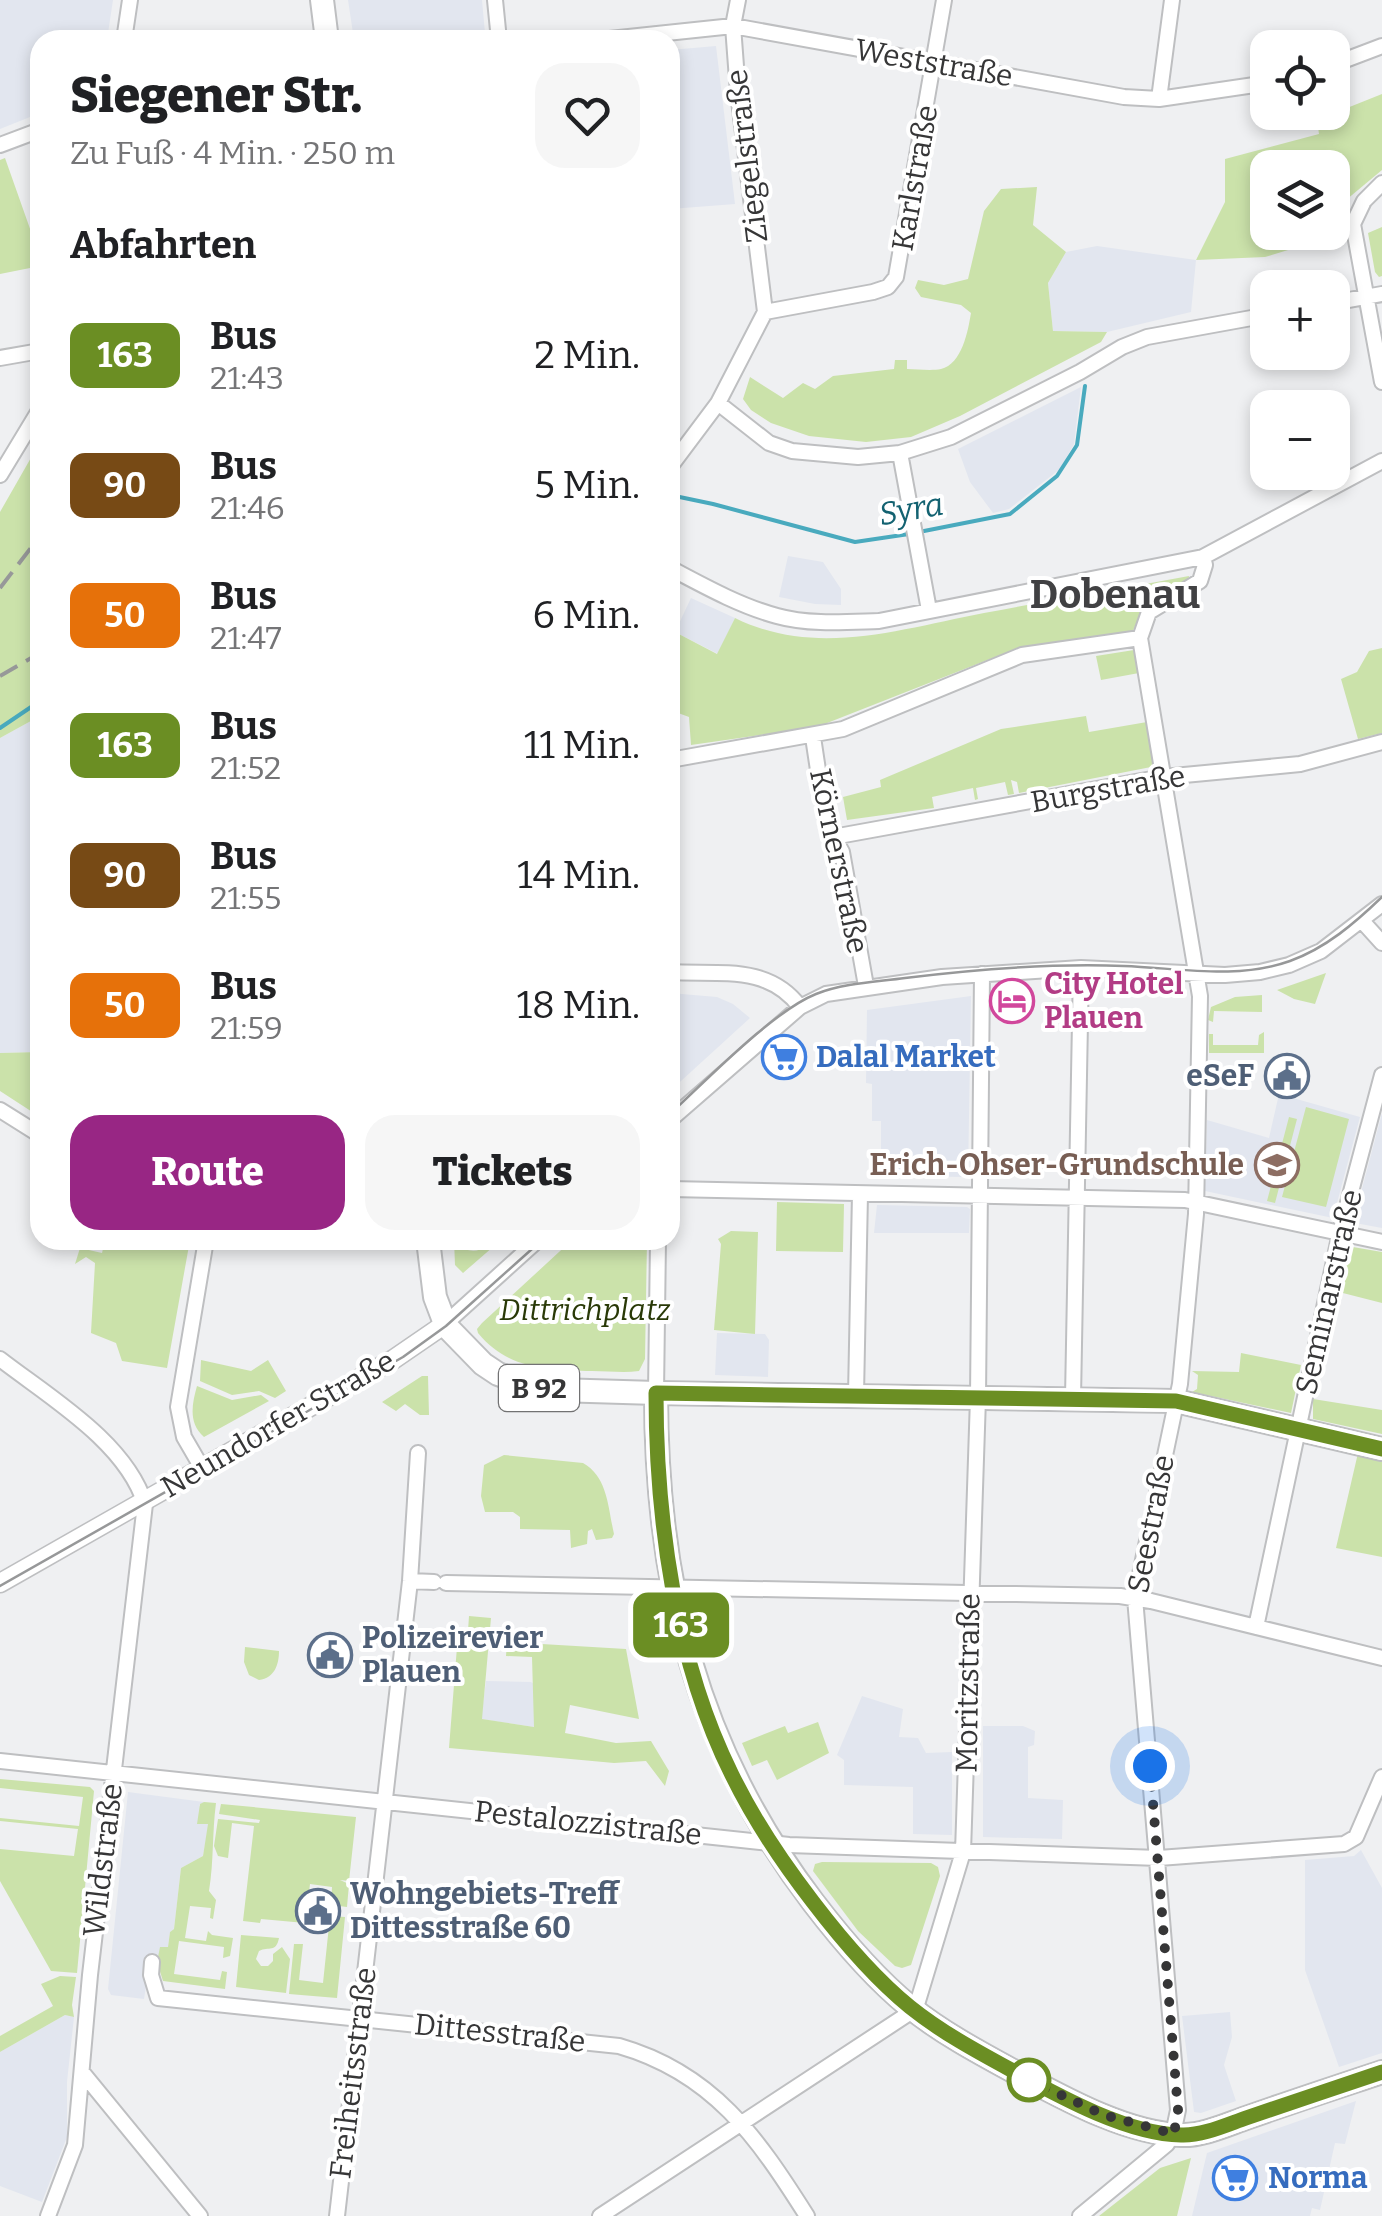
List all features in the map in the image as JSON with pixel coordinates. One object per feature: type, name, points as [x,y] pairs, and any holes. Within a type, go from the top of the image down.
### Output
[{"type":"main road","points":[[322,0],[326,30]]},
{"type":"main road","name":"B 92","points":[[429,1250],[435,1297],[445,1324],[471,1354],[510,1380],[558,1390],[1176,1401],[1382,1449]]},
{"type":"main road","points":[[656,1393],[659,1503],[673,1588],[707,1714],[731,1774],[770,1843],[842,1939],[878,1979],[914,2010],[1047,2090],[1104,2115],[1174,2134],[1193,2134],[1221,2126],[1382,2072]]},
{"type":"street","points":[[126,30],[130,0]]},
{"type":"street","points":[[495,0],[497,30]]},
{"type":"street","name":"Ziegelstraße","points":[[738,0],[733,26],[738,93],[765,312]]},
{"type":"street","name":"Karlstraße","points":[[765,312],[873,292],[888,287],[896,276],[944,0]]},
{"type":"street","points":[[1159,98],[1172,0]]},
{"type":"street","name":"Weststraße","points":[[680,32],[733,26],[1124,96],[1159,98],[1250,86]]},
{"type":"street","points":[[1350,58],[1382,46]]},
{"type":"street","points":[[0,145],[30,134]]},
{"type":"street","points":[[1382,184],[1364,202],[1353,224],[1374,296],[1382,382]]},
{"type":"street","points":[[680,454],[718,403],[765,312]]},
{"type":"street","points":[[718,403],[769,443],[792,452],[858,457],[900,453],[950,437],[1147,336],[1250,318]]},
{"type":"street","points":[[0,358],[30,352]]},
{"type":"street","points":[[0,475],[30,426]]},
{"type":"street","points":[[900,453],[916,523],[929,610]]},
{"type":"street","points":[[680,573],[735,601],[780,617],[828,622],[879,621],[1203,557],[1382,461]]},
{"type":"street","points":[[680,758],[843,729],[1022,655],[1140,638],[1149,612],[1200,581],[1203,557]]},
{"type":"street","name":"Seestraße","points":[[1140,638],[1200,992],[1196,1201],[1180,1384],[1135,1598],[1178,2110],[1174,2134]]},
{"type":"street","name":"Körnerstraße","points":[[813,736],[826,823],[842,852],[866,986]]},
{"type":"street","name":"Burgstraße","points":[[833,836],[1163,777],[1300,764],[1382,742]]},
{"type":"street","points":[[680,1111],[800,1007],[826,994],[982,974],[1081,968],[1196,974],[1260,972],[1321,951],[1382,904]]},
{"type":"street","points":[[1363,922],[1382,943]]},
{"type":"street","points":[[1073,1398],[1081,968]]},
{"type":"street","points":[[680,973],[762,977],[788,992],[800,1007]]},
{"type":"street","name":"Moritzstraße","points":[[914,2010],[963,1852],[978,1398],[982,974]]},
{"type":"street","name":"Seminarstraße","points":[[1256,1627],[1340,1233],[1382,1075]]},
{"type":"street","points":[[0,1110],[30,1128]]},
{"type":"street","points":[[680,1189],[1196,1201],[1382,1242]]},
{"type":"street","points":[[856,1394],[860,1194]]},
{"type":"street","points":[[202,1468],[184,1437],[178,1407],[204,1250]]},
{"type":"street","name":"Neundorfer Straße","points":[[0,1583],[394,1359],[445,1324],[527,1250]]},
{"type":"street","points":[[656,1393],[658,1250]]},
{"type":"street","points":[[0,1360],[96,1432],[145,1500]]},
{"type":"street","name":"Freiheitsstraße","points":[[337,2216],[410,1580],[418,1453]]},
{"type":"street","name":"Wildstraße","points":[[48,2216],[75,2145],[145,1500]]},
{"type":"street","points":[[410,1580],[1135,1598],[1382,1658]]},
{"type":"street","name":"Pestalozzistraße","points":[[0,1761],[770,1843],[1159,1858],[1344,1844],[1356,1837],[1382,1777]]},
{"type":"street","name":"Dittesstraße","points":[[152,1962],[151,1975],[158,1998],[619,2046],[672,2066],[728,2106],[775,2164],[807,2216]]},
{"type":"street","points":[[600,2216],[914,2010]]},
{"type":"street","points":[[82,2072],[200,2216]]},
{"type":"street","points":[[1080,2216],[1158,2153],[1174,2134]]},
{"type":"shaded area","points":[[0,0],[113,0],[108,30],[30,30],[30,117],[0,129]]},
{"type":"shaded area","points":[[348,0],[482,0],[485,30],[352,30]]},
{"type":"shaded area","points":[[716,46],[735,204],[680,208],[680,49]]},
{"type":"shaded area","points":[[1097,246],[1196,260],[1191,312],[1107,332],[1053,331],[1048,283],[1066,252]]},
{"type":"shaded area","points":[[1081,387],[1074,444],[1060,469],[1009,509],[993,513],[970,482],[958,449]]},
{"type":"shaded area","points":[[788,556],[823,562],[841,589],[841,605],[779,597]]},
{"type":"shaded area","points":[[691,598],[735,618],[718,654],[680,635],[680,621]]},
{"type":"shaded area","points":[[30,722],[30,1052],[0,1053],[0,738]]},
{"type":"shaded area","points":[[680,994],[717,997],[750,1018],[680,1082]]},
{"type":"shaded area","points":[[971,996],[968,1177],[881,1176],[881,1121],[872,1121],[872,1084],[866,1083],[867,1010]]},
{"type":"shaded area","name":"Erich-Ohser-Grundschule","points":[[1279,1094],[1360,1117],[1333,1218],[1205,1191],[1207,1120],[1269,1138]]},
{"type":"shaded area","points":[[1382,1113],[1382,1228],[1355,1223],[1354,1219]]},
{"type":"shaded area","points":[[877,1205],[967,1207],[969,1233],[874,1233]]},
{"type":"shaded area","points":[[717,1333],[765,1334],[769,1340],[768,1377],[715,1375]]},
{"type":"shaded area","points":[[486,1681],[535,1685],[534,1727],[481,1719]]},
{"type":"shaded area","points":[[862,1696],[903,1709],[899,1737],[918,1738],[926,1753],[952,1752],[952,1835],[913,1834],[913,1787],[844,1785],[844,1760],[837,1755]]},
{"type":"shaded area","points":[[983,1726],[1023,1726],[1035,1731],[1034,1745],[1028,1747],[1028,1798],[1063,1800],[1062,1839],[983,1837]]},
{"type":"shaded area","points":[[128,1792],[204,1802],[199,1805],[209,1822],[203,1856],[181,1868],[174,1929],[168,1947],[157,1962],[150,1962],[144,1999],[111,1995],[108,1989]]},
{"type":"shaded area","points":[[1361,1850],[1382,1888],[1382,2053],[1339,2067],[1305,1970],[1305,1860],[1354,1856]]},
{"type":"shaded area","points":[[1230,2012],[1232,2037],[1224,2065],[1236,2101],[1194,2112],[1182,2016]]},
{"type":"shaded area","points":[[65,2015],[74,2017],[67,2082],[67,2137],[42,2202],[0,2186],[0,2052]]},
{"type":"shaded area","points":[[1356,2101],[1345,2144],[1335,2143],[1320,2210],[1312,2208],[1310,2216],[1192,2216],[1207,2153]]},
{"type":"green space","points":[[1382,94],[1382,170],[1350,197],[1350,150],[1259,150],[1319,134],[1318,130],[1350,130],[1350,107]]},
{"type":"green space","points":[[1250,152],[1250,250],[1288,250],[1265,257],[1196,260],[1225,202],[1225,159]]},
{"type":"green space","points":[[5,158],[30,229],[30,268],[0,274],[0,160]]},
{"type":"green space","points":[[1037,187],[1033,225],[1066,252],[1048,283],[1053,331],[1107,332],[1101,342],[960,416],[911,437],[866,442],[809,436],[771,423],[751,410],[743,399],[750,377],[783,398],[803,383],[815,389],[833,376],[894,369],[895,360],[907,360],[907,369],[937,370],[948,366],[963,346],[971,313],[961,305],[921,297],[915,288],[918,280],[944,285],[968,279],[984,211],[1001,189]]},
{"type":"green space","points":[[1382,227],[1382,276],[1379,277],[1368,233]]},
{"type":"green space","points":[[30,460],[30,722],[0,738],[0,512]]},
{"type":"green space","points":[[1189,576],[1188,583],[1148,607],[1132,633],[1018,648],[817,727],[691,745],[689,717],[680,714],[680,635],[717,654],[735,618],[766,630],[827,638],[890,632]]},
{"type":"green space","points":[[1382,648],[1382,733],[1358,739],[1341,679],[1357,672],[1369,651]]},
{"type":"green space","points":[[1134,650],[1139,673],[1101,680],[1096,656]]},
{"type":"green space","points":[[1086,716],[1089,732],[1147,722],[1151,767],[1019,793],[1017,782],[1011,780],[1014,794],[1008,795],[1005,782],[976,788],[975,800],[973,788],[932,797],[934,808],[847,820],[843,797],[881,787],[880,780],[1001,729]]},
{"type":"green space","points":[[1326,973],[1315,1004],[1277,990]]},
{"type":"green space","points":[[1262,995],[1262,1012],[1214,1011],[1213,1022],[1208,1020],[1211,1007],[1235,997]]},
{"type":"green space","points":[[1264,1032],[1264,1053],[1209,1053],[1209,1034],[1213,1034],[1213,1045],[1258,1045],[1259,1035]]},
{"type":"green space","points":[[30,1052],[30,1110],[0,1091],[0,1053]]},
{"type":"green space","points":[[1306,1107],[1349,1119],[1326,1207],[1282,1197]]},
{"type":"green space","points":[[1289,1117],[1297,1119],[1275,1203],[1267,1201]]},
{"type":"green space","points":[[777,1202],[844,1204],[843,1252],[776,1251]]},
{"type":"green space","points":[[731,1231],[758,1232],[755,1334],[714,1330],[721,1244],[718,1239]]},
{"type":"green space","points":[[1347,1246],[1382,1252],[1382,1303],[1335,1291]]},
{"type":"green space","points":[[79,1250],[188,1250],[167,1368],[122,1361],[116,1343],[91,1333],[95,1263],[86,1257],[75,1264]]},
{"type":"green space","points":[[454,1250],[489,1250],[463,1273],[455,1265]]},
{"type":"green space","name":"Dittrichplatz","points":[[561,1250],[647,1250],[645,1359],[639,1371],[530,1366],[490,1345],[478,1333],[482,1323]]},
{"type":"green space","points":[[1241,1353],[1301,1365],[1291,1413],[1192,1392],[1197,1389],[1198,1375],[1192,1371],[1239,1372]]},
{"type":"green space","points":[[201,1360],[251,1371],[268,1360],[286,1391],[275,1398],[259,1391],[232,1395],[200,1381]]},
{"type":"green space","points":[[428,1376],[429,1415],[420,1415],[405,1404],[396,1411],[382,1402]]},
{"type":"green space","points":[[197,1386],[232,1400],[261,1395],[269,1401],[204,1437],[193,1419]]},
{"type":"green space","points":[[1313,1399],[1382,1410],[1382,1434],[1313,1419]]},
{"type":"green space","points":[[1358,1453],[1382,1459],[1382,1557],[1336,1548]]},
{"type":"green space","points":[[504,1455],[583,1463],[591,1469],[606,1494],[612,1538],[596,1540],[592,1529],[588,1531],[587,1544],[571,1548],[570,1530],[520,1529],[520,1517],[513,1512],[485,1512],[481,1496],[484,1465]]},
{"type":"green space","points":[[469,1616],[491,1618],[482,1719],[534,1727],[532,1657],[506,1656],[507,1642],[626,1649],[639,1719],[570,1705],[565,1733],[616,1743],[651,1741],[669,1771],[665,1786],[646,1761],[614,1763],[449,1748],[457,1647],[467,1646]]},
{"type":"green space","points":[[245,1647],[279,1651],[272,1673],[259,1680],[249,1675],[244,1662]]},
{"type":"green space","points":[[818,1722],[829,1753],[777,1780],[767,1760],[752,1766],[742,1743],[785,1726],[788,1733]]},
{"type":"green space","points":[[0,1779],[90,1787],[94,1791],[77,1973],[51,1971],[0,1881],[0,1849],[74,1856],[78,1829],[0,1818],[79,1826],[83,1797],[0,1788]]},
{"type":"green space","points":[[216,1803],[209,1891],[216,1900],[213,1919],[211,1908],[190,1906],[185,1938],[206,1941],[208,1931],[233,1938],[230,1956],[223,1958],[224,1947],[179,1941],[174,1974],[220,1980],[222,1971],[227,1972],[225,1989],[163,1981],[157,1962],[160,1947],[168,1947],[174,1929],[181,1868],[203,1856],[208,1824],[197,1824],[200,1804]]},
{"type":"green space","points":[[221,1804],[356,1817],[349,1881],[340,1880],[349,1884],[347,1907],[331,1905],[332,1887],[310,1884],[305,1923],[243,1921],[254,1826],[232,1823],[228,1858],[218,1856],[214,1846],[218,1819],[259,1823],[260,1820],[219,1814]]},
{"type":"green space","points":[[931,1863],[938,1867],[940,1876],[911,1965],[895,1966],[858,1931],[813,1871],[815,1864]]},
{"type":"green space","points":[[330,1916],[345,1917],[337,1998],[289,1994],[294,1944],[303,1944],[299,1980],[323,1983]]},
{"type":"green space","points":[[241,1935],[279,1938],[274,1947],[259,1951],[256,1959],[261,1966],[268,1966],[273,1954],[282,1947],[290,1959],[286,1993],[236,1987]]},
{"type":"green space","points":[[60,1976],[76,1977],[74,2017],[65,2015],[0,2052],[0,2036],[53,2006],[41,1984]]},
{"type":"green space","points":[[1191,2158],[1177,2216],[1099,2216],[1160,2168]]},
{"type":"waterway","name":"Syra","points":[[919,532],[1010,514],[1057,476],[1077,445],[1085,386]]},
{"type":"waterway","name":"Syra","points":[[680,497],[855,542],[909,534]]},
{"type":"waterway","name":"Syra","points":[[0,728],[30,708]]},
{"type":"tram line","points":[[680,1105],[780,1015],[827,990],[1014,968],[1097,965],[1229,971],[1270,967],[1328,942],[1382,897]]},
{"type":"tram line","points":[[0,1586],[403,1357],[446,1326],[531,1250]]},
{"type":"railway","points":[[0,588],[30,549]]},
{"type":"railway","points":[[0,676],[30,659]]},
{"type":"bus line","name":"163","points":[[1382,1449],[1176,1401],[656,1393],[656,1466],[662,1532],[682,1626],[707,1714],[731,1774],[770,1843],[828,1922],[891,1991],[935,2024],[1047,2090],[1104,2115],[1179,2136],[1221,2126],[1382,2072]]},
{"type":"place","name":"City Hotel Plauen","points":[[1012,1001]]},
{"type":"place","name":"Dalal Market","points":[[784,1057]]},
{"type":"place","name":"eSeF","points":[[1287,1076]]},
{"type":"place","name":"Erich-Ohser-Grundschule","points":[[1277,1165]]},
{"type":"place","name":"Polizeirevier Plauen","points":[[330,1655]]},
{"type":"place","name":"Wohngebiets-Treff Dittesstraße 60","points":[[318,1911]]},
{"type":"place","name":"Norma","points":[[1235,2178]]},
{"type":"district","name":"Dobenau","points":[[1115,595]]},
{"type":"route","points":[[1029,2080],[1104,2115],[1174,2134],[1178,2110],[1150,1766]]}]
